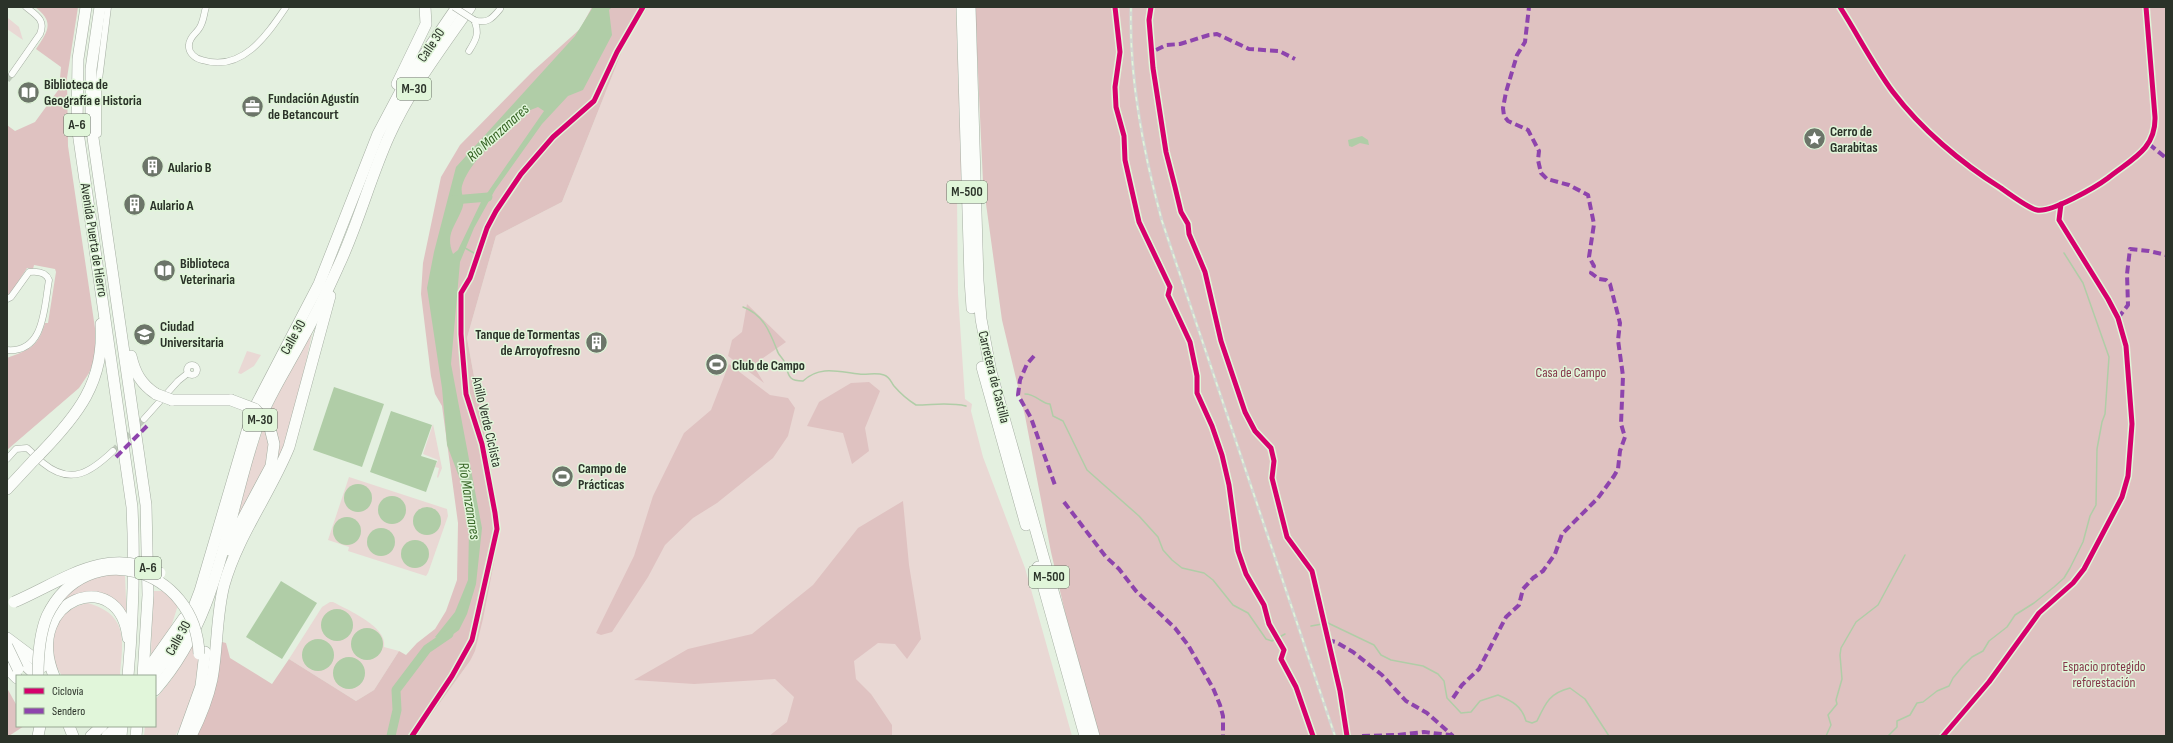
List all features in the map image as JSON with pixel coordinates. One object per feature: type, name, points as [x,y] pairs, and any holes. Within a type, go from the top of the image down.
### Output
[{"type":"highway","name":"Avenida Puerta de Hierro","points":[[86,7],[78,59],[77,125],[128,473],[135,550],[134,620],[130,657]]},
{"type":"highway","name":"Avenida Puerta de Hierro","points":[[100,7],[92,69],[90,108],[116,301],[142,470],[148,545],[148,595],[144,673]]},
{"type":"highway","points":[[378,134],[380,117],[426,24],[425,7]]},
{"type":"highway","name":"Calle 30","points":[[154,675],[180,638],[200,591],[244,436],[253,411],[319,284],[378,134],[405,83],[456,7]]},
{"type":"highway","name":"Calle 30","points":[[156,689],[182,654],[196,630],[213,588],[245,465],[261,417],[310,325],[340,264],[371,178],[401,110],[470,7]]},
{"type":"highway","name":"Carretera de Castilla","points":[[962,7],[970,279],[974,321],[1085,736]]},
{"type":"highway","name":"Carretera de Castilla","points":[[970,7],[978,281],[988,373]]},
{"type":"highway","points":[[98,134],[102,158],[98,174]]},
{"type":"highway","points":[[371,178],[385,158],[395,136]]},
{"type":"highway","points":[[7,488],[65,428],[82,405],[97,372],[101,349],[101,329],[93,264],[94,242]]},
{"type":"highway","points":[[191,736],[203,709],[212,680],[219,612],[225,583],[238,547],[290,447],[304,396],[312,358],[340,264]]},
{"type":"highway","points":[[116,301],[136,374],[147,388],[156,394],[172,400],[231,400],[255,409],[269,424],[274,444],[271,466],[239,526],[213,588]]},
{"type":"highway","name":"Carretera de Castilla","points":[[1000,419],[1094,736]]},
{"type":"highway","points":[[144,673],[184,618],[238,444],[244,436]]},
{"type":"highway","points":[[10,603],[92,566],[115,562],[140,565],[170,580],[188,598],[202,630],[201,686],[183,736]]},
{"type":"highway","points":[[38,675],[40,640],[47,617],[52,607],[66,590],[76,582],[93,574],[107,571],[127,570],[153,577],[171,590],[182,601],[191,618],[202,653],[196,689],[179,736]]},
{"type":"highway","points":[[54,675],[47,648],[51,626],[62,608],[81,597],[89,596],[102,599],[119,613],[126,626],[130,657]]},
{"type":"highway","points":[[7,638],[35,659],[48,675]]},
{"type":"highway","points":[[7,647],[16,673]]},
{"type":"highway","points":[[7,647],[37,675]]},
{"type":"highway","name":"A-6","points":[[128,675],[130,657]]},
{"type":"highway","points":[[91,736],[101,727]]},
{"type":"highway","points":[[107,736],[117,727]]},
{"type":"highway","points":[[31,736],[37,729]]},
{"type":"street","points":[[12,74],[40,34],[42,27],[41,20],[26,7]]},
{"type":"street","points":[[98,134],[98,88],[108,7]]},
{"type":"street","points":[[206,7],[201,26],[189,40],[188,47],[192,54],[201,60],[217,62],[240,57],[256,47],[286,7]]},
{"type":"street","points":[[456,7],[474,20],[481,22],[488,21],[500,9]]},
{"type":"street","points":[[1840,7],[1893,91],[1935,137],[1989,181],[2036,210],[2047,209],[2061,204],[2103,181],[2139,153],[2151,140],[2155,132],[2155,117],[2146,7]]},
{"type":"street","points":[[469,52],[476,40],[478,31],[474,20]]},
{"type":"street","points":[[7,299],[29,272],[44,273],[48,276],[49,280],[38,334],[29,345],[16,350],[7,350]]},
{"type":"street","points":[[144,419],[178,381],[188,373]]},
{"type":"street","points":[[7,459],[16,450],[27,448],[53,470],[76,475],[91,470],[113,451]]},
{"type":"shaded area","name":"Club de Campo","points":[[648,7],[956,7],[962,178],[957,196],[958,294],[965,399],[972,404],[971,411],[983,457],[1025,568],[1072,736],[416,736],[470,661],[500,531],[495,492],[467,338],[496,236],[562,202],[624,46]]},
{"type":"shaded area","points":[[8,18],[19,27],[23,40],[7,29]]},
{"type":"shaded area","points":[[313,329],[291,432],[270,475],[236,521],[250,469],[274,401]]},
{"type":"shaded area","points":[[247,351],[261,355],[254,366],[241,374],[238,373]]},
{"type":"shaded area","points":[[433,424],[442,468],[438,478],[439,468],[435,467],[438,460],[423,454]]},
{"type":"shaded area","points":[[349,477],[447,509],[448,516],[426,576],[348,551],[349,547],[328,540]]},
{"type":"shaded area","points":[[107,573],[125,576],[127,624],[97,595],[56,613],[66,597],[76,587],[89,579]]},
{"type":"shaded area","points":[[152,591],[170,591],[179,602],[172,624],[151,660]]},
{"type":"shaded area","points":[[330,602],[333,602],[357,614],[366,620],[380,633],[384,640],[384,647],[399,651],[374,690],[356,701],[289,659],[322,607]]},
{"type":"shaded area","points":[[88,603],[101,608],[111,615],[117,622],[122,641],[120,675],[61,675],[57,668],[51,649],[54,631],[63,616],[78,606]]},
{"type":"shaded area","points":[[195,641],[199,665],[191,708],[175,736],[144,736],[145,727],[156,727],[156,699],[171,680]]},
{"type":"green space","points":[[35,7],[78,7],[67,78],[68,146],[95,328],[95,351],[93,363],[89,373],[79,388],[7,450],[7,358],[21,353],[31,347],[39,338],[45,323],[48,323],[56,272],[55,269],[34,265],[33,269],[27,268],[10,294],[7,294],[7,125],[15,131],[35,122],[59,89],[61,67],[36,49],[44,37],[48,27],[45,17]]},
{"type":"green space","points":[[592,7],[648,7],[624,46],[562,202],[496,236],[467,338],[495,492],[500,531],[483,619],[475,651],[470,661],[416,736],[194,736],[218,641],[226,643],[230,658],[272,684],[289,659],[356,701],[374,690],[399,651],[406,655],[417,643],[435,629],[446,611],[457,580],[458,523],[442,406],[435,394],[431,376],[421,294],[423,263],[441,177],[460,145],[532,72],[580,29]]},
{"type":"green space","name":"Casa de Campo","points":[[975,7],[2166,7],[2166,736],[1099,736],[1074,651],[1051,552],[1025,416],[1002,320],[983,182]]},
{"type":"green space","points":[[747,304],[786,342],[753,365],[764,383],[728,356],[732,340],[742,332]]},
{"type":"green space","points":[[729,364],[770,395],[788,398],[795,408],[788,436],[773,458],[717,503],[693,518],[665,545],[648,577],[612,632],[601,635],[596,633],[634,556],[653,496],[684,433],[711,410]]},
{"type":"green space","points":[[869,382],[880,391],[865,428],[869,451],[852,464],[843,433],[807,426],[819,402],[851,383]]},
{"type":"green space","points":[[903,501],[909,565],[921,639],[907,659],[895,644],[878,643],[854,661],[856,679],[871,694],[892,725],[892,736],[769,736],[787,722],[794,697],[775,679],[694,684],[634,680],[688,649],[752,634],[813,585],[858,528]]},
{"type":"green space","points":[[7,688],[16,704],[16,727],[22,727],[7,736]]},
{"type":"water","points":[[593,7],[612,7],[609,10],[612,35],[583,90],[568,96],[542,124],[495,190],[474,228],[460,262],[451,364],[482,528],[476,584],[467,614],[459,630],[444,641],[435,637],[455,612],[468,580],[469,531],[461,482],[447,445],[442,388],[427,288],[434,252],[456,167],[575,36]],"holes":[[[538,107],[544,111],[481,202],[458,250],[453,254],[450,236],[463,205],[462,186],[466,176],[490,145],[528,111]]]},
{"type":"water","points":[[1362,136],[1368,140],[1369,145],[1360,143],[1352,147],[1349,146],[1348,140]]},
{"type":"water","points":[[334,387],[384,404],[362,467],[313,450]]},
{"type":"water","points":[[391,411],[432,425],[421,456],[437,461],[426,492],[370,472]]},
{"type":"water","points":[[358,484],[368,488],[372,498],[368,508],[358,512],[348,508],[344,498],[348,488]]},
{"type":"water","points":[[392,496],[402,500],[406,510],[402,520],[392,524],[382,520],[378,510],[382,500]]},
{"type":"water","points":[[427,507],[437,511],[441,521],[437,531],[427,535],[417,531],[413,521],[417,511]]},
{"type":"water","points":[[347,517],[357,521],[361,531],[357,541],[347,545],[337,541],[333,531],[337,521]]},
{"type":"water","points":[[381,528],[391,532],[395,542],[391,552],[381,556],[371,552],[367,542],[371,532]]},
{"type":"water","points":[[415,540],[425,544],[429,554],[425,564],[415,568],[405,564],[401,554],[405,544]]},
{"type":"water","points":[[281,581],[317,603],[282,659],[246,637]]},
{"type":"water","points":[[334,609],[340,609],[350,616],[353,625],[352,631],[346,638],[340,641],[334,641],[324,634],[321,628],[321,622],[328,612]]},
{"type":"water","points":[[364,628],[370,628],[380,635],[383,644],[382,650],[376,657],[370,660],[364,660],[354,653],[351,647],[351,641],[358,631]]},
{"type":"water","points":[[315,639],[321,639],[331,646],[334,655],[333,661],[327,668],[321,671],[315,671],[305,664],[302,658],[302,652],[309,642]]},
{"type":"water","points":[[346,657],[352,657],[362,664],[365,673],[364,679],[358,686],[352,689],[346,689],[336,682],[333,676],[333,670],[340,660]]},
{"type":"waterway","name":"Río Manzanares","points":[[453,200],[488,197]]},
{"type":"waterway","points":[[465,248],[474,253]]},
{"type":"waterway","points":[[1888,736],[1897,727],[1897,721],[1910,715],[1917,703],[1923,702],[1937,691],[1949,686],[1953,678],[1963,666],[1972,657],[1983,651],[1989,641],[2007,627],[2015,615],[2034,603],[2064,578],[2083,542],[2090,516],[2096,505],[2097,449],[2105,414],[2109,357],[2083,283],[2064,253]]},
{"type":"waterway","points":[[743,307],[756,314],[765,324],[778,353],[785,363],[789,375],[793,380],[803,381],[809,376],[823,371],[881,374],[888,377],[894,386],[907,399],[916,405],[947,404],[966,406]]},
{"type":"waterway","points":[[1025,394],[1029,394],[1047,404],[1050,404],[1053,416],[1063,421],[1087,470],[1139,516],[1158,537],[1163,550],[1172,560],[1182,568],[1204,573],[1213,580],[1233,605],[1248,613],[1266,639],[1272,641],[1285,634]]},
{"type":"waterway","points":[[1826,736],[1831,725],[1828,715],[1837,704],[1836,700],[1842,679],[1840,655],[1841,648],[1856,622],[1878,605],[1905,555]]},
{"type":"waterway","points":[[1311,626],[1328,623],[1374,645],[1381,655],[1391,660],[1423,666],[1438,674],[1444,681],[1447,698],[1461,713],[1471,712],[1480,701],[1498,695],[1508,699],[1516,705],[1522,711],[1526,721],[1532,723],[1537,721],[1549,699],[1563,690],[1570,688],[1585,699],[1609,736]]},
{"type":"waterway","name":"Río Manzanares","points":[[391,736],[397,710],[396,690],[427,649],[449,634]]},
{"type":"tunnel","points":[[7,80],[12,74]]},
{"type":"tunnel","points":[[113,451],[144,419]]},
{"type":"railway","points":[[1131,7],[1132,61],[1135,88],[1143,142],[1162,221],[1335,736]]},
{"type":"marked path","points":[[1453,698],[1462,685],[1479,669],[1506,617],[1519,605],[1523,589],[1533,578],[1543,571],[1555,554],[1562,534],[1598,498],[1614,476],[1618,469],[1620,451],[1625,437],[1621,424],[1623,376],[1618,340],[1620,323],[1610,284],[1606,280],[1599,279],[1591,273],[1594,266],[1589,257],[1594,224],[1588,195],[1569,185],[1547,179],[1541,173],[1538,160],[1539,151],[1528,130],[1508,121],[1504,116],[1503,108],[1506,92],[1517,55],[1525,42],[1529,7]]},
{"type":"marked path","points":[[1156,50],[1166,45],[1180,44],[1217,34],[1249,49],[1279,51],[1295,59]]},
{"type":"marked path","points":[[2149,144],[2166,158]]},
{"type":"marked path","points":[[2118,318],[2128,305],[2127,274],[2130,249],[2166,255]]},
{"type":"marked path","points":[[1034,356],[1027,364],[1020,380],[1018,395],[1031,418],[1056,488]]},
{"type":"marked path","points":[[116,457],[147,426]]},
{"type":"marked path","points":[[1064,502],[1106,557],[1119,569],[1136,591],[1175,628],[1188,645],[1213,688],[1220,705],[1223,716],[1223,736]]},
{"type":"marked path","points":[[1327,640],[1336,642],[1353,652],[1382,675],[1406,701],[1427,713],[1453,736]]},
{"type":"marked path","points":[[1362,736],[1397,735],[1424,732],[1450,735]]},
{"type":"cycle path","name":"Anillo Verde Ciclista","points":[[412,736],[452,676],[472,640],[497,529],[482,444],[466,394],[461,334],[461,293],[470,278],[487,228],[496,211],[521,174],[553,137],[594,101],[617,52],[643,7]]},
{"type":"cycle path","points":[[1115,7],[1120,52],[1115,87],[1116,107],[1124,136],[1125,160],[1139,222],[1170,287],[1168,295],[1190,342],[1197,376],[1197,393],[1212,426],[1222,455],[1229,485],[1238,551],[1246,574],[1264,605],[1269,624],[1284,650],[1281,659],[1296,687],[1313,736]]},
{"type":"cycle path","points":[[1151,7],[1149,20],[1153,68],[1166,152],[1181,212],[1188,224],[1189,234],[1205,272],[1221,341],[1245,412],[1255,431],[1271,448],[1274,461],[1272,478],[1287,537],[1312,571],[1340,691],[1347,736]]},
{"type":"cycle path","points":[[1840,7],[1886,82],[1916,119],[1942,144],[1971,168],[2029,207],[2037,210],[2044,210],[2062,204],[2102,182],[2140,153],[2151,138],[2155,117],[2146,7]]},
{"type":"cycle path","points":[[1943,736],[1989,682],[2039,613],[2073,583],[2084,569],[2122,497],[2128,476],[2132,424],[2126,346],[2118,318],[2108,299],[2059,220],[2061,204]]},
{"type":"place","name":"Biblioteca de Geografía e Historia","points":[[28,92]]},
{"type":"place","name":"Fundación Agustín de Betancourt","points":[[253,106]]},
{"type":"place","name":"Cerro de Garabitas","points":[[1815,139]]},
{"type":"place","name":"Aulario B","points":[[153,167]]},
{"type":"place","name":"Aulario A","points":[[135,205]]},
{"type":"place","name":"Biblioteca Veterinaria","points":[[164,271]]},
{"type":"place","name":"Ciudad Universitaria","points":[[145,334]]},
{"type":"place","name":"Tanque de Tormentas de Arroyofresno","points":[[596,342]]},
{"type":"place","name":"Club de Campo","points":[[717,365]]},
{"type":"place","name":"Campo de Prácticas","points":[[563,476]]},
{"type":"park label","name":"Espacio protegido reforestación","points":[[2104,674]]}]
